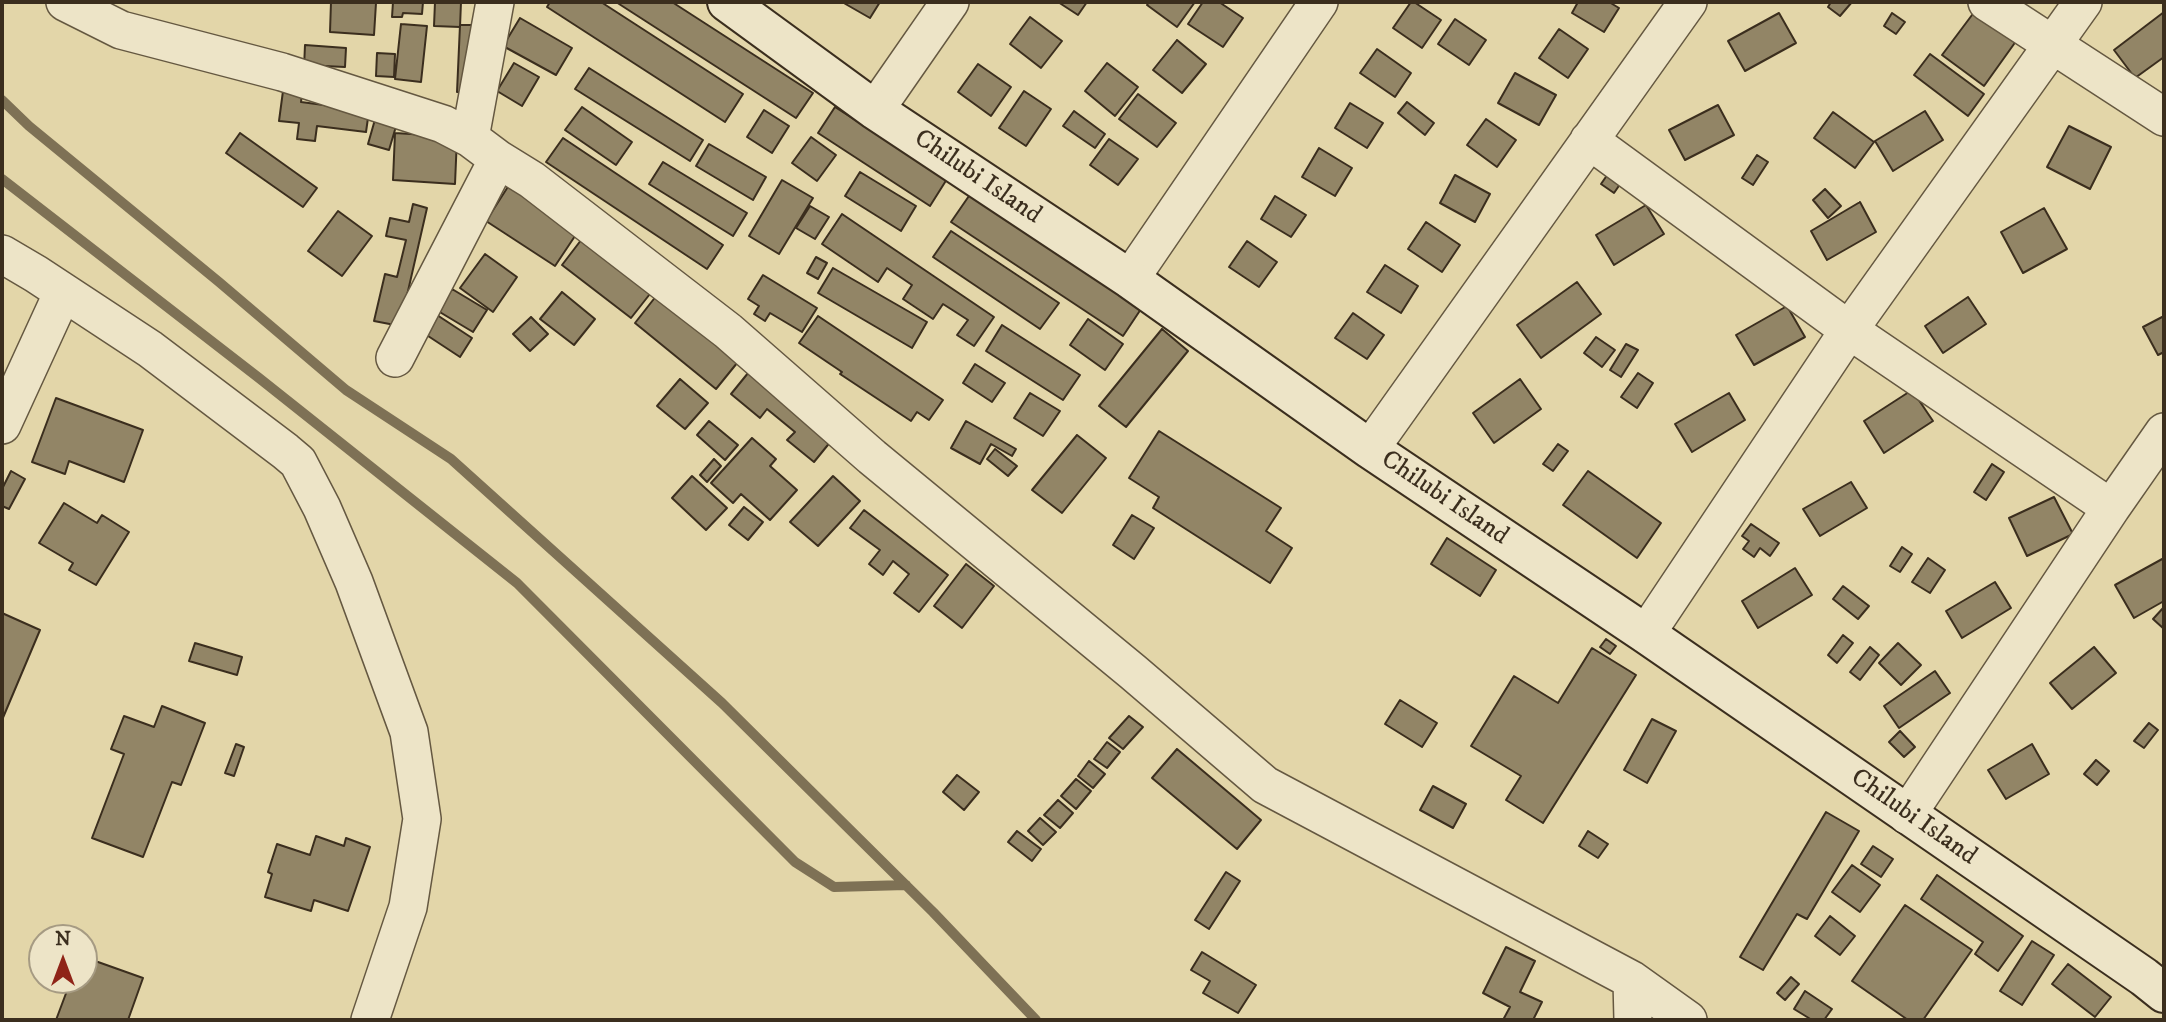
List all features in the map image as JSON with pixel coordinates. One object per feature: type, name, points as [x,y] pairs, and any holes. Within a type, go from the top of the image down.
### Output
[{"type":"street","points":[[65,2],[121,30],[282,72],[443,124],[484,149],[532,180],[728,331],[872,457],[1133,672],[1265,785],[1632,980],[1688,1020]]},
{"type":"street","points":[[395,358],[484,149],[495,2]]},
{"type":"street","name":"Chilubi Island","points":[[727,2],[875,110],[1130,278],[1370,449],[1646,634],[2164,993]]},
{"type":"street","points":[[875,110],[950,2]]},
{"type":"street","points":[[1130,278],[1319,2]]},
{"type":"street","points":[[1370,449],[1688,2]]},
{"type":"street","points":[[1987,2],[2164,117]]},
{"type":"street","points":[[1646,634],[1849,330],[2083,2]]},
{"type":"street","points":[[1589,140],[1849,330],[2111,508]]},
{"type":"street","points":[[2,254],[150,349],[298,461],[321,508],[354,582],[409,733],[422,819],[408,907],[370,1020]]},
{"type":"street","points":[[2,425],[63,292]]},
{"type":"street","points":[[1907,815],[2164,432]]},
{"type":"street","points":[[1632,980],[1633,1020]]},
{"type":"building","points":[[331,2],[376,3],[374,35],[330,32]]},
{"type":"building","points":[[393,2],[423,2],[422,14],[403,13],[402,17],[392,17]]},
{"type":"building","points":[[435,2],[461,2],[460,27],[434,26]]},
{"type":"building","points":[[550,2],[601,2],[743,94],[725,122],[547,7]]},
{"type":"building","points":[[616,2],[672,2],[813,93],[796,118]]},
{"type":"building","points":[[842,2],[880,2],[870,18]]},
{"type":"building","points":[[1058,2],[1087,2],[1078,15]]},
{"type":"building","points":[[1149,2],[1195,2],[1177,27],[1147,5]]},
{"type":"building","points":[[1203,2],[1219,2],[1243,18],[1223,47],[1188,24]]},
{"type":"building","points":[[1411,2],[1441,20],[1422,48],[1393,28]]},
{"type":"building","points":[[1578,2],[1609,2],[1619,8],[1604,32],[1572,13]]},
{"type":"building","points":[[1831,2],[1852,2],[1840,16],[1828,7]]},
{"type":"building","points":[[1978,7],[2019,37],[1984,86],[1942,55]]},
{"type":"building","points":[[2164,12],[2164,57],[2135,78],[2114,50]]},
{"type":"building","points":[[1779,13],[1796,43],[1745,71],[1728,41]]},
{"type":"building","points":[[1892,13],[1905,22],[1896,34],[1884,26]]},
{"type":"building","points":[[1030,17],[1062,41],[1041,68],[1010,44]]},
{"type":"building","points":[[520,18],[572,48],[556,75],[503,46]]},
{"type":"building","points":[[1455,19],[1486,40],[1469,65],[1438,44]]},
{"type":"building","points":[[401,24],[427,26],[421,82],[395,79]]},
{"type":"building","points":[[460,25],[479,25],[476,93],[457,92]]},
{"type":"building","points":[[1559,29],[1588,49],[1568,78],[1539,58]]},
{"type":"building","points":[[1177,40],[1206,64],[1182,93],[1153,70]]},
{"type":"building","points":[[305,45],[346,48],[345,67],[304,68]]},
{"type":"building","points":[[1377,49],[1411,73],[1395,97],[1360,73]]},
{"type":"building","points":[[377,53],[395,54],[394,77],[376,76]]},
{"type":"building","points":[[1930,54],[1984,94],[1968,116],[1914,75]]},
{"type":"building","points":[[514,63],[539,77],[522,106],[497,91]]},
{"type":"building","points":[[1107,63],[1138,87],[1115,116],[1085,91]]},
{"type":"building","points":[[978,64],[1011,87],[991,116],[958,92]]},
{"type":"building","points":[[589,68],[703,140],[690,161],[575,89]]},
{"type":"building","points":[[1515,73],[1556,95],[1539,125],[1498,103]]},
{"type":"building","points":[[283,91],[302,94],[301,102],[369,111],[366,132],[317,126],[315,141],[297,139],[299,123],[279,121]]},
{"type":"building","points":[[1024,91],[1051,109],[1026,146],[999,128]]},
{"type":"building","points":[[1138,94],[1176,123],[1157,147],[1119,119]]},
{"type":"building","points":[[1407,102],[1434,123],[1425,135],[1398,113]]},
{"type":"building","points":[[1350,103],[1383,123],[1367,148],[1335,128]]},
{"type":"building","points":[[1718,105],[1734,135],[1685,160],[1669,130]]},
{"type":"building","points":[[582,107],[632,142],[616,165],[565,130]]},
{"type":"building","points":[[835,107],[947,179],[930,206],[818,133]]},
{"type":"building","points":[[764,110],[789,126],[772,153],[747,137]]},
{"type":"building","points":[[1074,111],[1105,134],[1095,148],[1063,126]]},
{"type":"building","points":[[1925,111],[1943,140],[1893,171],[1875,141]]},
{"type":"building","points":[[1833,112],[1874,142],[1855,168],[1814,138]]},
{"type":"building","points":[[376,116],[397,123],[389,150],[368,144]]},
{"type":"building","points":[[1486,119],[1516,140],[1497,167],[1467,145]]},
{"type":"building","points":[[2069,126],[2111,147],[2090,189],[2047,167]]},
{"type":"building","points":[[240,133],[317,188],[303,207],[226,153]]},
{"type":"building","points":[[395,133],[457,137],[455,184],[393,180]]},
{"type":"building","points":[[811,137],[836,155],[817,181],[792,163]]},
{"type":"building","points":[[563,138],[723,245],[707,269],[546,162]]},
{"type":"building","points":[[1109,139],[1138,159],[1118,185],[1090,165]]},
{"type":"building","points":[[709,144],[766,177],[753,200],[696,166]]},
{"type":"building","points":[[1319,148],[1352,168],[1335,196],[1302,177]]},
{"type":"building","points":[[1757,155],[1768,162],[1753,185],[1742,178]]},
{"type":"building","points":[[663,162],[747,213],[733,236],[649,184]]},
{"type":"building","points":[[1612,168],[1625,177],[1614,193],[1601,184]]},
{"type":"building","points":[[860,172],[916,206],[901,231],[845,196]]},
{"type":"building","points":[[1455,175],[1490,194],[1475,222],[1440,203]]},
{"type":"building","points":[[782,180],[813,198],[779,254],[749,236]]},
{"type":"building","points":[[511,182],[581,227],[555,266],[486,221]]},
{"type":"building","points":[[1825,189],[1841,206],[1828,218],[1813,200]]},
{"type":"building","points":[[971,193],[1143,306],[1123,336],[951,222]]},
{"type":"building","points":[[1275,196],[1306,215],[1291,237],[1261,219]]},
{"type":"building","points":[[1860,202],[1876,232],[1827,260],[1811,231]]},
{"type":"building","points":[[413,204],[427,208],[400,326],[374,321],[385,274],[397,277],[406,240],[386,236],[390,218],[409,222]]},
{"type":"building","points":[[1646,205],[1664,234],[1614,265],[1596,235]]},
{"type":"building","points":[[810,206],[829,217],[815,239],[796,228]]},
{"type":"building","points":[[2044,208],[2067,249],[2023,273],[2001,232]]},
{"type":"building","points":[[338,211],[372,236],[342,276],[308,251]]},
{"type":"building","points":[[842,214],[994,317],[974,346],[957,335],[968,320],[943,304],[933,319],[903,299],[912,285],[887,268],[878,282],[822,244]]},
{"type":"building","points":[[1426,222],[1460,245],[1442,272],[1408,249]]},
{"type":"building","points":[[588,231],[657,285],[631,318],[562,265]]},
{"type":"building","points":[[951,231],[1059,303],[1040,329],[933,257]]},
{"type":"building","points":[[1247,241],[1277,262],[1259,287],[1229,267]]},
{"type":"building","points":[[485,254],[517,277],[493,312],[460,288]]},
{"type":"building","points":[[816,257],[827,263],[818,279],[807,273]]},
{"type":"building","points":[[1385,265],[1418,286],[1401,313],[1367,292]]},
{"type":"building","points":[[833,268],[927,322],[912,348],[818,293]]},
{"type":"building","points":[[763,275],[817,308],[802,332],[770,313],[765,321],[754,314],[759,306],[748,299]]},
{"type":"building","points":[[1577,282],[1601,314],[1541,358],[1517,325]]},
{"type":"building","points":[[664,286],[746,352],[716,389],[635,323]]},
{"type":"building","points":[[452,289],[487,310],[473,332],[438,311]]},
{"type":"building","points":[[562,292],[595,319],[574,345],[540,319]]},
{"type":"building","points":[[1968,297],[1986,324],[1943,353],[1925,326]]},
{"type":"building","points":[[1787,306],[1805,337],[1754,365],[1736,335]]},
{"type":"building","points":[[434,313],[472,338],[460,357],[422,332]]},
{"type":"building","points":[[1353,313],[1384,335],[1367,359],[1335,338]]},
{"type":"building","points":[[818,316],[943,400],[929,420],[917,412],[911,421],[799,343]]},
{"type":"building","points":[[2164,316],[2164,352],[2158,355],[2143,327]]},
{"type":"building","points":[[531,317],[548,334],[530,351],[513,334]]},
{"type":"building","points":[[1088,319],[1123,344],[1105,370],[1070,345]]},
{"type":"building","points":[[1002,325],[1080,375],[1063,400],[986,351]]},
{"type":"building","points":[[1162,329],[1188,351],[1126,427],[1099,406]]},
{"type":"building","points":[[1596,337],[1615,350],[1602,367],[1584,353]]},
{"type":"building","points":[[1626,344],[1638,350],[1621,377],[1610,370]]},
{"type":"building","points":[[757,362],[840,430],[814,462],[787,440],[795,432],[767,409],[760,418],[731,394]]},
{"type":"building","points":[[975,364],[1005,383],[992,402],[963,383]]},
{"type":"building","points":[[1638,373],[1653,383],[1637,408],[1621,397]]},
{"type":"building","points":[[680,379],[708,403],[685,429],[657,406]]},
{"type":"building","points":[[1520,379],[1541,409],[1494,443],[1473,413]]},
{"type":"building","points":[[1912,390],[1933,421],[1884,453],[1864,421]]},
{"type":"building","points":[[1030,393],[1060,411],[1043,436],[1014,418]]},
{"type":"building","points":[[1729,393],[1745,420],[1692,452],[1675,424]]},
{"type":"building","points":[[56,398],[143,430],[124,482],[69,461],[65,474],[32,462]]},
{"type":"building","points":[[709,421],[738,445],[725,460],[697,435]]},
{"type":"building","points":[[966,421],[1016,449],[1012,456],[991,444],[980,464],[951,448]]},
{"type":"building","points":[[1159,431],[1281,508],[1266,531],[1292,548],[1270,583],[1153,508],[1159,497],[1129,478]]},
{"type":"building","points":[[1077,435],[1106,458],[1062,513],[1032,490]]},
{"type":"building","points":[[752,438],[776,459],[770,466],[797,490],[770,520],[741,494],[733,503],[711,483]]},
{"type":"building","points":[[1558,444],[1568,451],[1553,471],[1543,464]]},
{"type":"building","points":[[995,449],[1017,466],[1008,476],[987,459]]},
{"type":"building","points":[[714,459],[721,466],[707,482],[700,475]]},
{"type":"building","points":[[1992,464],[2004,472],[1986,500],[1974,492]]},
{"type":"building","points":[[11,471],[25,479],[9,509],[2,506],[2,489]]},
{"type":"building","points":[[1588,471],[1661,523],[1637,558],[1563,505]]},
{"type":"building","points":[[692,476],[727,508],[706,530],[672,498]]},
{"type":"building","points":[[833,476],[860,501],[818,546],[790,522]]},
{"type":"building","points":[[1851,482],[1867,508],[1820,536],[1803,509]]},
{"type":"building","points":[[2054,497],[2073,534],[2027,556],[2009,518]]},
{"type":"building","points":[[64,503],[97,523],[102,515],[129,532],[96,585],[69,570],[73,563],[39,543]]},
{"type":"building","points":[[744,507],[763,522],[748,540],[729,525]]},
{"type":"building","points":[[864,510],[948,575],[919,612],[894,593],[909,574],[893,561],[883,575],[869,564],[880,550],[850,528]]},
{"type":"building","points":[[1132,515],[1154,528],[1134,559],[1113,545]]},
{"type":"building","points":[[1751,524],[1779,543],[1770,556],[1760,548],[1754,557],[1743,549],[1749,541],[1742,536]]},
{"type":"building","points":[[1447,538],[1496,570],[1480,596],[1431,564]]},
{"type":"building","points":[[1902,547],[1912,554],[1900,572],[1890,566]]},
{"type":"building","points":[[1928,558],[1945,570],[1930,593],[1912,582]]},
{"type":"building","points":[[2164,558],[2164,601],[2134,618],[2115,585]]},
{"type":"building","points":[[966,564],[994,586],[962,628],[934,606]]},
{"type":"building","points":[[1795,568],[1812,595],[1758,628],[1742,601]]},
{"type":"building","points":[[1995,582],[2011,608],[1962,638],[1946,611]]},
{"type":"building","points":[[1843,586],[1869,606],[1858,619],[1833,599]]},
{"type":"building","points":[[2164,607],[2164,629],[2153,619]]},
{"type":"building","points":[[2,613],[40,630],[2,720]]},
{"type":"building","points":[[1843,635],[1853,643],[1837,663],[1828,655]]},
{"type":"building","points":[[1606,639],[1616,646],[1610,654],[1600,647]]},
{"type":"building","points":[[195,643],[242,657],[237,675],[189,661]]},
{"type":"building","points":[[1898,643],[1921,665],[1901,685],[1879,663]]},
{"type":"building","points":[[1870,647],[1879,655],[1860,680],[1850,672]]},
{"type":"building","points":[[2094,647],[2116,673],[2072,709],[2050,683]]},
{"type":"building","points":[[1592,648],[1636,675],[1543,823],[1506,800],[1521,776],[1471,746],[1514,676],[1558,703]]},
{"type":"building","points":[[1935,671],[1950,693],[1899,728],[1884,706]]},
{"type":"building","points":[[1400,700],[1437,723],[1422,747],[1385,724]]},
{"type":"building","points":[[162,706],[205,723],[181,785],[172,782],[143,857],[92,838],[124,754],[111,749],[124,716],[154,727]]},
{"type":"building","points":[[1129,716],[1143,727],[1123,749],[1109,738]]},
{"type":"building","points":[[1652,719],[1676,731],[1647,783],[1624,770]]},
{"type":"building","points":[[2149,723],[2158,730],[2144,748],[2134,741]]},
{"type":"building","points":[[1900,731],[1915,747],[1904,757],[1889,742]]},
{"type":"building","points":[[1107,742],[1120,752],[1107,768],[1094,759]]},
{"type":"building","points":[[236,744],[244,747],[234,776],[225,773]]},
{"type":"building","points":[[2032,744],[2049,774],[2006,799],[1988,770]]},
{"type":"building","points":[[1177,749],[1261,820],[1237,849],[1152,778]]},
{"type":"building","points":[[2096,760],[2109,771],[2097,785],[2084,774]]},
{"type":"building","points":[[1089,761],[1105,774],[1093,788],[1078,776]]},
{"type":"building","points":[[957,775],[979,792],[964,810],[943,792]]},
{"type":"building","points":[[1076,779],[1091,791],[1076,809],[1061,796]]},
{"type":"building","points":[[1433,786],[1466,804],[1453,828],[1420,810]]},
{"type":"building","points":[[1058,800],[1073,813],[1060,828],[1044,815]]},
{"type":"building","points":[[1826,812],[1859,831],[1807,919],[1797,914],[1763,970],[1740,957]]},
{"type":"building","points":[[1040,818],[1056,832],[1043,845],[1028,831]]},
{"type":"building","points":[[1017,831],[1041,849],[1032,861],[1008,842]]},
{"type":"building","points":[[1588,831],[1608,844],[1598,858],[1579,846]]},
{"type":"building","points":[[316,836],[344,846],[346,838],[370,847],[348,911],[314,900],[311,911],[265,897],[272,874],[268,872],[277,844],[310,855]]},
{"type":"building","points":[[1873,846],[1893,859],[1881,877],[1861,864]]},
{"type":"building","points":[[1852,865],[1880,885],[1860,912],[1832,892]]},
{"type":"building","points":[[1226,872],[1240,881],[1209,929],[1195,920]]},
{"type":"building","points":[[1937,875],[2023,936],[1998,971],[1975,954],[1983,942],[1921,899]]},
{"type":"building","points":[[1905,905],[1972,950],[1923,1020],[1908,1020],[1852,981]]},
{"type":"building","points":[[1830,916],[1855,936],[1840,955],[1815,936]]},
{"type":"building","points":[[2032,941],[2054,955],[2022,1005],[2000,991]]},
{"type":"building","points":[[1506,947],[1535,961],[1520,992],[1542,1002],[1533,1020],[1503,1020],[1510,1007],[1483,993]]},
{"type":"building","points":[[1202,952],[1256,985],[1238,1013],[1203,993],[1210,981],[1191,970]]},
{"type":"building","points":[[98,962],[143,978],[128,1020],[56,1020],[66,994],[98,994]]},
{"type":"building","points":[[2068,964],[2111,997],[2095,1017],[2052,984]]},
{"type":"building","points":[[1791,977],[1799,984],[1785,1000],[1777,993]]},
{"type":"building","points":[[1805,991],[1832,1009],[1824,1020],[1812,1020],[1794,1009]]},
{"type":"waterway","points":[[2,100],[29,126],[346,390],[451,459],[722,703],[933,912],[1036,1020]]},
{"type":"waterway","points":[[2,179],[517,583],[795,862],[834,887],[906,885]]}]
